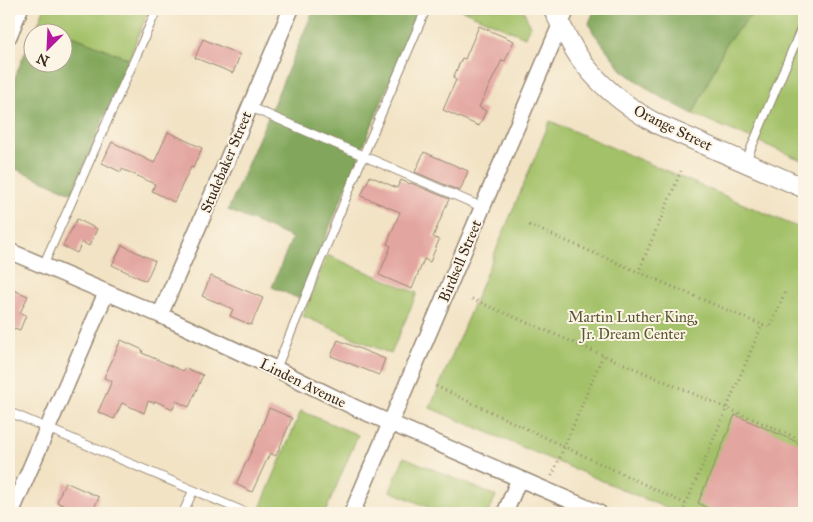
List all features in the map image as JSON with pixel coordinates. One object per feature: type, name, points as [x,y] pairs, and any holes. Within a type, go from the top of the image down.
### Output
[{"type":"street","points":[[9,36],[20,9]]},
{"type":"street","name":"Studebaker Street","points":[[160,315],[291,9]]},
{"type":"street","name":"Orange Street","points":[[560,14],[578,57],[613,96],[658,124],[804,188]]},
{"type":"street","name":"Birdsell Street","points":[[352,513],[482,207],[560,14]]},
{"type":"street","name":"Linden Avenue","points":[[9,251],[160,315],[358,409],[599,513]]},
{"type":"street","points":[[11,513],[106,293]]},
{"type":"street","points":[[505,513],[519,479]]},
{"type":"lane","points":[[43,266],[157,9]]},
{"type":"lane","points":[[276,369],[363,156],[426,9]]},
{"type":"lane","points":[[745,162],[804,22]]},
{"type":"lane","points":[[250,107],[482,207]]},
{"type":"lane","points":[[9,412],[247,513]]},
{"type":"lane","points":[[183,513],[193,491]]},
{"type":"path","points":[[638,273],[681,171]]},
{"type":"path","points":[[529,226],[762,326],[770,328],[785,292]]},
{"type":"path","points":[[472,299],[804,441]]},
{"type":"path","points":[[682,513],[762,326]]},
{"type":"path","points":[[549,482],[603,355]]},
{"type":"path","points":[[436,386],[686,504]]},
{"type":"green space","points":[[44,9],[149,9],[129,59],[72,36],[72,22],[39,22]]},
{"type":"green space","points":[[314,9],[420,9],[300,299],[272,287],[292,238],[228,210]]},
{"type":"green space","points":[[460,9],[523,9],[530,26],[525,37]]},
{"type":"green space","points":[[595,9],[757,9],[727,42],[693,114],[655,94],[622,70],[593,32],[589,23]]},
{"type":"green space","points":[[757,9],[804,9],[804,161],[693,114],[727,42]]},
{"type":"green space","points":[[72,36],[129,59],[72,193],[9,166],[9,91],[22,60],[22,72],[72,72]]},
{"type":"green space","name":"Martin Luther King, Jr. Dream Center","points":[[550,121],[804,230],[804,513],[678,513],[430,408]]},
{"type":"green space","points":[[327,255],[417,293],[391,354],[303,316]]},
{"type":"green space","points":[[301,411],[358,435],[325,513],[258,513]]},
{"type":"green space","points":[[404,457],[496,496],[488,513],[442,513],[390,491]]},
{"type":"building","points":[[479,26],[514,41],[505,61],[502,60],[479,107],[486,111],[479,126],[443,110],[456,80],[453,78],[462,58],[465,59]]},
{"type":"building","points":[[203,39],[240,55],[233,73],[195,58]]},
{"type":"building","points":[[168,132],[202,148],[174,202],[152,191],[155,184],[122,169],[121,172],[102,163],[112,142],[154,163]]},
{"type":"building","points":[[424,152],[468,171],[460,191],[415,172]]},
{"type":"building","points":[[370,176],[397,188],[401,180],[449,199],[433,237],[439,240],[430,262],[424,259],[412,289],[379,275],[391,246],[387,244],[400,212],[361,196]]},
{"type":"building","points":[[77,219],[97,229],[89,246],[82,242],[77,253],[63,246]]},
{"type":"building","points":[[122,245],[155,261],[146,281],[112,265]]},
{"type":"building","points":[[211,276],[263,298],[251,325],[230,316],[233,309],[202,296]]},
{"type":"building","points":[[9,288],[28,296],[20,313],[26,315],[20,330],[14,328],[9,340]]},
{"type":"building","points":[[121,340],[143,350],[142,353],[183,371],[185,368],[203,375],[189,407],[176,401],[173,409],[155,401],[154,403],[148,401],[144,413],[122,403],[114,419],[98,412],[112,381],[104,378]]},
{"type":"building","points":[[338,340],[385,359],[379,375],[331,356]]},
{"type":"building","points":[[269,408],[292,418],[276,456],[270,453],[252,492],[236,484]]},
{"type":"building","points":[[735,415],[804,445],[804,513],[717,513],[698,503]]},
{"type":"building","points":[[65,482],[99,497],[92,513],[63,513],[66,507],[57,502]]}]
